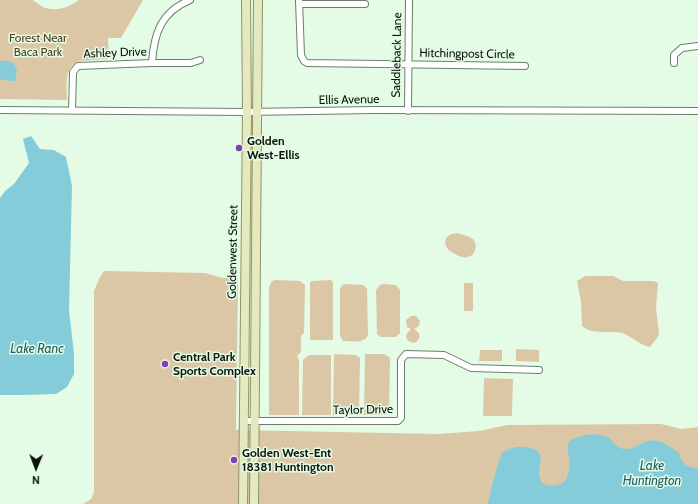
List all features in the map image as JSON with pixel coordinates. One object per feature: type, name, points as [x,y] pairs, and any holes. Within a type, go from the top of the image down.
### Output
[{"type":"main road","name":"Goldenwest Street","points":[[242,504],[246,0]]},
{"type":"main road","name":"Goldenwest Street","points":[[254,504],[256,422],[258,0]]},
{"type":"street","points":[[152,63],[153,45],[160,26],[168,14],[181,4],[190,0]]},
{"type":"street","name":"Saddleback Lane","points":[[408,0],[408,111]]},
{"type":"street","points":[[299,2],[365,4]]},
{"type":"street","name":"Hitchingpost Circle","points":[[299,2],[301,55],[307,63],[525,66]]},
{"type":"street","points":[[674,63],[674,55],[682,48],[698,46]]},
{"type":"street","name":"Ashley Drive","points":[[72,111],[73,72],[78,66],[191,63],[200,60]]},
{"type":"street","name":"Ellis Avenue","points":[[0,110],[246,112],[698,111]]},
{"type":"street","name":"Taylor Drive","points":[[243,421],[398,421],[400,418],[401,360],[406,354],[444,355],[471,368],[539,370]]},
{"type":"green space","name":"Forest Near Baca Park","points":[[0,0],[32,0],[43,7],[57,9],[71,5],[79,0],[143,0],[121,38],[108,38],[109,59],[80,61],[71,67],[67,77],[67,100],[0,99]]},
{"type":"green space","points":[[458,233],[475,241],[476,247],[471,256],[459,256],[447,247],[445,242],[446,238],[451,234]]},
{"type":"green space","points":[[104,271],[205,273],[223,278],[238,278],[236,430],[438,434],[479,431],[507,425],[661,424],[682,429],[698,427],[698,504],[83,504],[91,499],[94,492],[94,291]]},
{"type":"green space","points":[[585,276],[613,276],[623,281],[654,281],[658,283],[656,307],[659,335],[650,347],[622,333],[596,332],[582,326],[581,302],[577,281]]},
{"type":"green space","points":[[331,280],[333,283],[333,340],[310,340],[310,282]]},
{"type":"green space","points":[[272,281],[300,281],[305,285],[304,333],[301,336],[301,352],[297,356],[299,360],[299,415],[269,415],[269,287]]},
{"type":"green space","points":[[464,283],[473,283],[473,311],[464,311]]},
{"type":"green space","points":[[344,284],[363,285],[367,289],[368,335],[361,341],[343,341],[340,336],[340,288]]},
{"type":"green space","points":[[383,284],[396,285],[400,290],[400,333],[396,337],[381,337],[377,334],[376,290]]},
{"type":"green space","points":[[411,316],[416,316],[420,321],[419,326],[414,329],[419,333],[419,339],[414,343],[408,341],[406,337],[407,333],[411,329],[407,327],[406,320]]},
{"type":"green space","points":[[516,349],[539,350],[539,362],[516,361]]},
{"type":"green space","points":[[480,350],[502,350],[502,361],[479,361]]},
{"type":"green space","points":[[334,354],[356,355],[360,358],[359,415],[333,415]]},
{"type":"green space","points":[[365,354],[384,354],[390,359],[389,412],[386,415],[364,415]]},
{"type":"green space","points":[[309,355],[331,355],[331,415],[302,415],[303,360]]},
{"type":"green space","points":[[484,378],[513,379],[512,416],[483,416]]},
{"type":"water","points":[[0,61],[9,61],[13,63],[17,70],[15,81],[0,80]]},
{"type":"water","name":"Lake Ranc","points":[[31,136],[40,149],[54,150],[66,157],[72,186],[69,310],[74,354],[74,374],[67,387],[56,394],[0,395],[0,198],[5,191],[14,184],[29,163],[23,139]]},
{"type":"water","name":"Lake Huntington","points":[[584,435],[607,436],[616,445],[624,449],[632,448],[650,441],[659,441],[667,445],[679,453],[681,460],[685,464],[698,468],[698,504],[488,504],[492,485],[501,454],[503,452],[512,448],[524,447],[538,452],[541,460],[539,475],[541,481],[543,484],[554,486],[561,484],[566,480],[569,471],[570,464],[568,444],[571,440]]},
{"type":"place","name":"Golden West-Ellis","points":[[239,148]]},
{"type":"place","name":"Central Park Sports Complex","points":[[165,364]]},
{"type":"place","name":"Golden West-Ent 18381 Huntington","points":[[234,460]]}]
